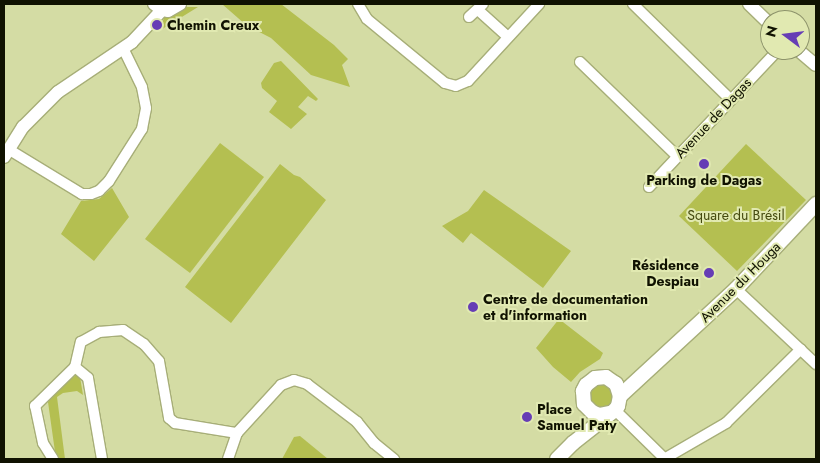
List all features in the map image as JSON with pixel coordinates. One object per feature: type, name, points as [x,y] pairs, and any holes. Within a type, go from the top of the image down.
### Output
[{"type":"main road","name":"Avenue du Houga","points":[[618,390],[661,357],[736,289],[816,204]]},
{"type":"main road","points":[[557,459],[573,443],[612,411],[618,390],[606,377],[590,381],[583,391],[583,398],[588,409],[599,415],[612,411]]},
{"type":"main road","points":[[573,443],[588,409]]},
{"type":"street","points":[[358,4],[367,19],[445,83],[456,86],[468,81],[539,4]]},
{"type":"street","points":[[633,4],[731,100]]},
{"type":"street","points":[[749,4],[760,14]]},
{"type":"street","points":[[123,48],[142,88],[146,108],[142,129],[109,181],[98,191],[91,194],[82,194],[6,153],[23,127],[58,92],[123,48],[132,42],[146,26],[157,6],[173,10],[182,5]]},
{"type":"street","points":[[469,17],[480,7],[508,37]]},
{"type":"street","name":"Avenue de Dagas","points":[[649,187],[769,60]]},
{"type":"street","points":[[580,62],[678,156]]},
{"type":"street","points":[[736,289],[816,364]]},
{"type":"street","points":[[53,459],[43,443],[35,406],[75,366],[82,342],[99,332],[122,330],[144,344],[159,361],[169,418],[175,423],[237,433]]},
{"type":"street","points":[[612,411],[665,459],[726,424],[801,350]]},
{"type":"street","points":[[75,366],[88,378],[102,459]]},
{"type":"street","points":[[228,459],[237,433],[281,384],[294,380],[307,384],[357,422],[374,443],[394,459]]},
{"type":"green space","points":[[222,4],[281,4],[334,45],[348,59],[342,65],[350,87],[311,75],[271,38],[246,25]]},
{"type":"green space","points":[[185,7],[198,7],[159,31],[164,18],[174,15]]},
{"type":"green space","points":[[281,61],[318,99],[316,101],[308,96],[298,107],[307,114],[291,129],[269,112],[277,101],[262,88],[261,83],[274,63]]},
{"type":"green space","points":[[220,143],[264,177],[190,273],[145,239]]},
{"type":"green space","name":"Square du Brésil","points":[[746,144],[806,200],[737,271],[679,216]]},
{"type":"green space","points":[[280,164],[294,175],[300,177],[326,200],[231,323],[185,287]]},
{"type":"green space","points":[[112,188],[129,217],[94,261],[61,234],[81,201],[99,199]]},
{"type":"green space","points":[[484,190],[571,251],[543,288],[471,233],[463,243],[442,226],[468,211]]},
{"type":"green space","points":[[559,319],[603,353],[600,359],[580,372],[571,382],[553,367],[536,348]]},
{"type":"green space","points":[[76,375],[80,377],[83,395],[77,391],[63,393],[57,397],[65,459],[56,459],[48,402],[55,391]]},
{"type":"green space","points":[[600,383],[613,387],[616,404],[600,412],[589,402],[590,390]]},
{"type":"green space","points":[[300,436],[328,459],[282,459],[294,437]]},
{"type":"place","name":"Chemin Creux","points":[[157,25]]},
{"type":"place","name":"Parking de Dagas","points":[[704,164]]},
{"type":"place","name":"Résidence Despiau","points":[[709,273]]},
{"type":"place","name":"Centre de documentation et d'information","points":[[473,307]]},
{"type":"place","name":"Place Samuel Paty","points":[[527,417]]}]
